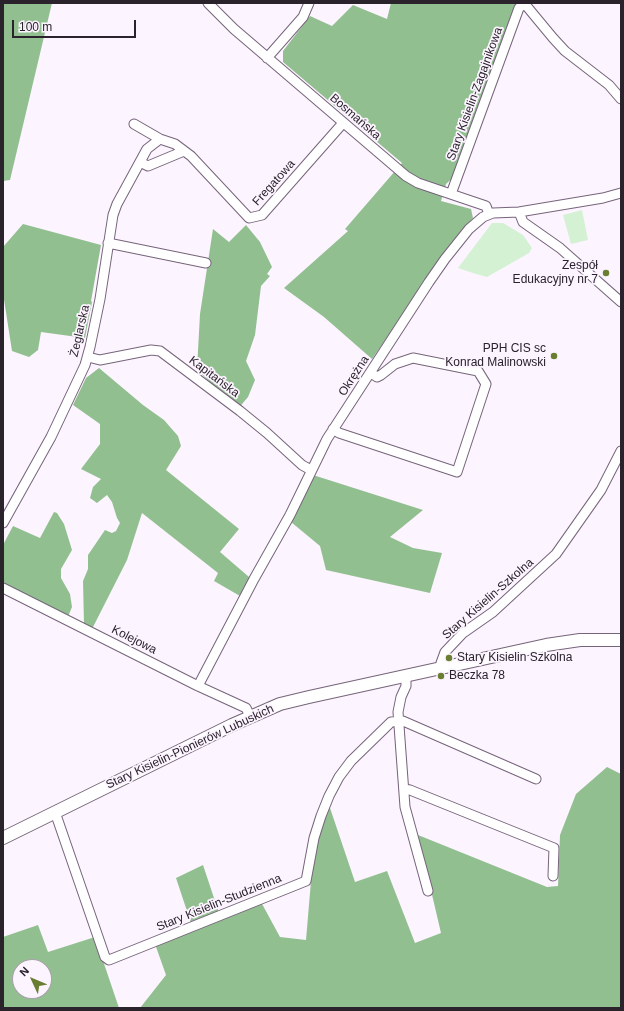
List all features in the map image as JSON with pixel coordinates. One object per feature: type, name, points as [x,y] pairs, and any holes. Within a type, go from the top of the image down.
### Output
[{"type":"street","name":"Bosmańska","points":[[208,3],[218,14],[267,58],[412,180],[486,206],[489,214]]},
{"type":"street","points":[[267,58],[303,17],[309,3]]},
{"type":"street","points":[[524,4],[565,51],[609,85],[621,99]]},
{"type":"street","name":"Stary Kisielin-Zagajnikowa","points":[[451,194],[519,8],[524,4]]},
{"type":"street","name":"Fregatowa","points":[[134,124],[160,140],[175,144],[191,156],[249,218],[262,215],[343,123]]},
{"type":"street","name":"Żeglarska","points":[[3,523],[51,437],[88,357],[100,298],[113,215],[117,204],[147,149],[160,140]]},
{"type":"street","points":[[140,162],[148,166],[184,151]]},
{"type":"street","name":"Okrężna","points":[[198,686],[254,579],[290,515],[311,470],[333,430],[445,259],[473,224],[489,214],[497,212],[519,212],[603,198],[621,193]]},
{"type":"street","points":[[519,212],[523,222],[560,248],[621,302]]},
{"type":"street","points":[[108,243],[206,263]]},
{"type":"street","name":"Kapitańska","points":[[88,357],[100,360],[150,350],[160,351],[240,411],[302,465],[311,470]]},
{"type":"street","points":[[333,430],[457,472],[486,384],[478,371],[413,358],[395,364],[377,377],[371,373]]},
{"type":"street","name":"Stary Kisielin-Szkolna","points":[[442,668],[441,663],[445,652],[463,633],[493,612],[556,554],[601,490],[621,450]]},
{"type":"street","name":"Kolejowa","points":[[3,588],[198,686],[246,708],[250,716]]},
{"type":"street","name":"Stary Kisielin-Pionierów Lubuskich","points":[[3,838],[250,716],[287,702],[564,642],[601,639],[621,640]]},
{"type":"street","points":[[406,676],[406,686],[401,697],[398,712],[404,789],[407,813],[428,891]]},
{"type":"street","points":[[398,721],[403,721],[536,779]]},
{"type":"street","name":"Stary Kisielin-Studzienna","points":[[55,812],[105,957],[109,960],[195,924],[218,917],[306,881],[314,838],[329,796],[339,777],[351,761],[391,722],[398,721]]},
{"type":"street","points":[[404,789],[410,790],[554,848],[553,876]]},
{"type":"green space","points":[[3,3],[52,3],[10,180],[3,181]]},
{"type":"green space","points":[[391,3],[518,3],[455,176],[446,184],[441,201],[471,209],[473,218],[451,245],[372,359],[324,317],[284,288],[348,231],[345,229],[402,163],[283,62],[283,51],[310,16],[332,26],[353,5],[387,19]]},
{"type":"green space","points":[[582,210],[588,240],[571,244],[563,215]]},
{"type":"green space","points":[[492,223],[503,223],[523,235],[532,248],[529,253],[487,277],[458,268]]},
{"type":"green space","points":[[23,224],[101,245],[85,338],[41,332],[38,350],[29,357],[12,351],[3,293],[3,247]]},
{"type":"green space","points":[[246,225],[260,242],[272,267],[267,274],[270,276],[261,286],[255,335],[246,361],[255,380],[248,397],[237,410],[197,369],[200,314],[213,229],[229,242]]},
{"type":"green space","points":[[99,368],[143,405],[164,420],[178,436],[181,446],[166,470],[239,529],[220,552],[256,583],[247,600],[214,581],[218,573],[142,513],[127,560],[92,629],[84,625],[83,581],[88,569],[88,555],[105,530],[112,533],[116,531],[120,523],[112,502],[107,495],[97,503],[90,498],[93,487],[101,479],[81,469],[100,444],[100,424],[73,405],[86,378]]},
{"type":"green space","points":[[313,475],[423,510],[390,537],[413,548],[442,553],[430,593],[326,570],[320,546],[291,522]]},
{"type":"green space","points":[[54,512],[57,513],[64,524],[72,550],[61,569],[61,578],[70,594],[72,607],[67,619],[3,586],[3,545],[13,526],[40,538]]},
{"type":"green space","points":[[607,767],[621,774],[621,1008],[140,1008],[166,975],[155,944],[191,923],[176,878],[203,865],[219,913],[261,902],[280,937],[306,940],[311,881],[318,839],[329,805],[355,882],[387,871],[415,943],[441,933],[418,835],[547,887],[558,886],[560,835],[576,794]]},
{"type":"green space","points":[[38,925],[48,952],[95,937],[119,1008],[3,1008],[3,937]]},
{"type":"place","name":"Zespół Edukacyjny nr 7","points":[[606,273]]},
{"type":"place","name":"PPH CIS sc Konrad Malinowski","points":[[554,356]]},
{"type":"place","name":"Stary Kisielin Szkolna","points":[[449,658]]},
{"type":"place","name":"Beczka 78","points":[[441,676]]}]
